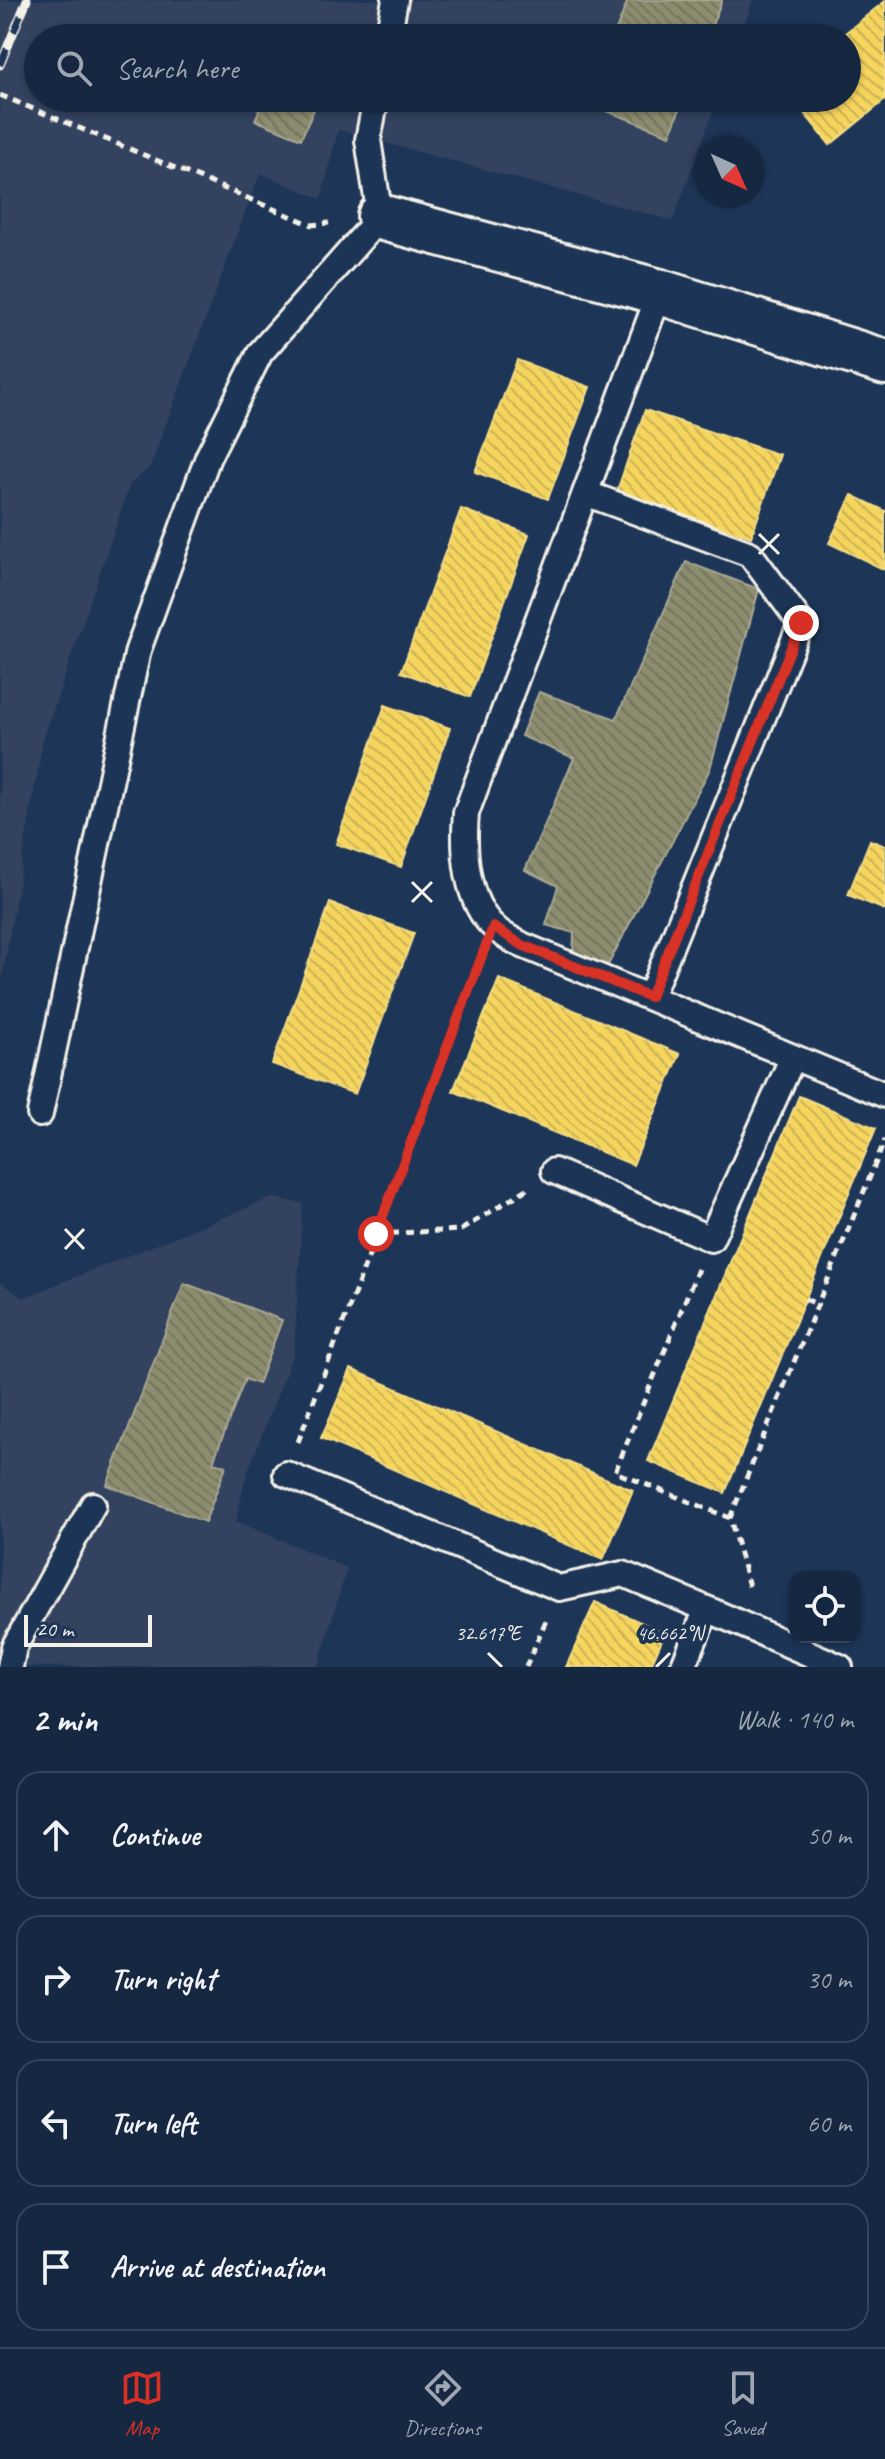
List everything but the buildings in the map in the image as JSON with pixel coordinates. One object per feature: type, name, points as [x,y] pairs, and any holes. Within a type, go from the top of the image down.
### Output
[{"type":"street","points":[[380,217],[660,292],[885,362]]},
{"type":"lane","points":[[391,24],[395,0]]},
{"type":"lane","points":[[40,1114],[138,650],[208,457],[260,353],[380,217],[368,140],[373,112]]},
{"type":"lane","points":[[660,292],[466,813],[463,843],[475,899],[493,927],[522,945],[885,1095]]},
{"type":"lane","points":[[585,493],[750,554],[801,623],[650,997]]},
{"type":"lane","points":[[554,1171],[711,1239],[793,1057]]},
{"type":"lane","points":[[286,1474],[559,1588],[623,1574],[840,1667]]},
{"type":"lane","points":[[10,1667],[14,1647],[93,1505]]},
{"type":"lane","points":[[683,1667],[707,1609]]},
{"type":"path","points":[[0,95],[24,105]]},
{"type":"path","points":[[40,112],[312,225]]},
{"type":"path","points":[[286,1474],[493,927]]},
{"type":"path","points":[[743,1625],[750,1590],[730,1518],[885,1140]]},
{"type":"path","points":[[376,1234],[461,1230],[554,1171]]},
{"type":"path","points":[[711,1239],[615,1472],[730,1518]]},
{"type":"path","points":[[805,1299],[819,1305]]},
{"type":"path","points":[[526,1667],[559,1588]]},
{"type":"shaded area","points":[[0,0],[753,0],[744,24],[24,24],[24,112],[713,112],[704,136],[693,136],[693,166],[673,221],[338,130],[321,199],[260,173],[150,467],[130,484],[43,740],[0,990]]},
{"type":"shaded area","points":[[271,1198],[303,1203],[294,1352],[246,1476],[236,1521],[347,1568],[318,1667],[0,1667],[0,1282],[23,1298]]},
{"type":"railway","points":[[0,65],[27,0]]},
{"type":"route","points":[[376,1234],[493,927],[522,945],[650,997],[801,623]]}]
